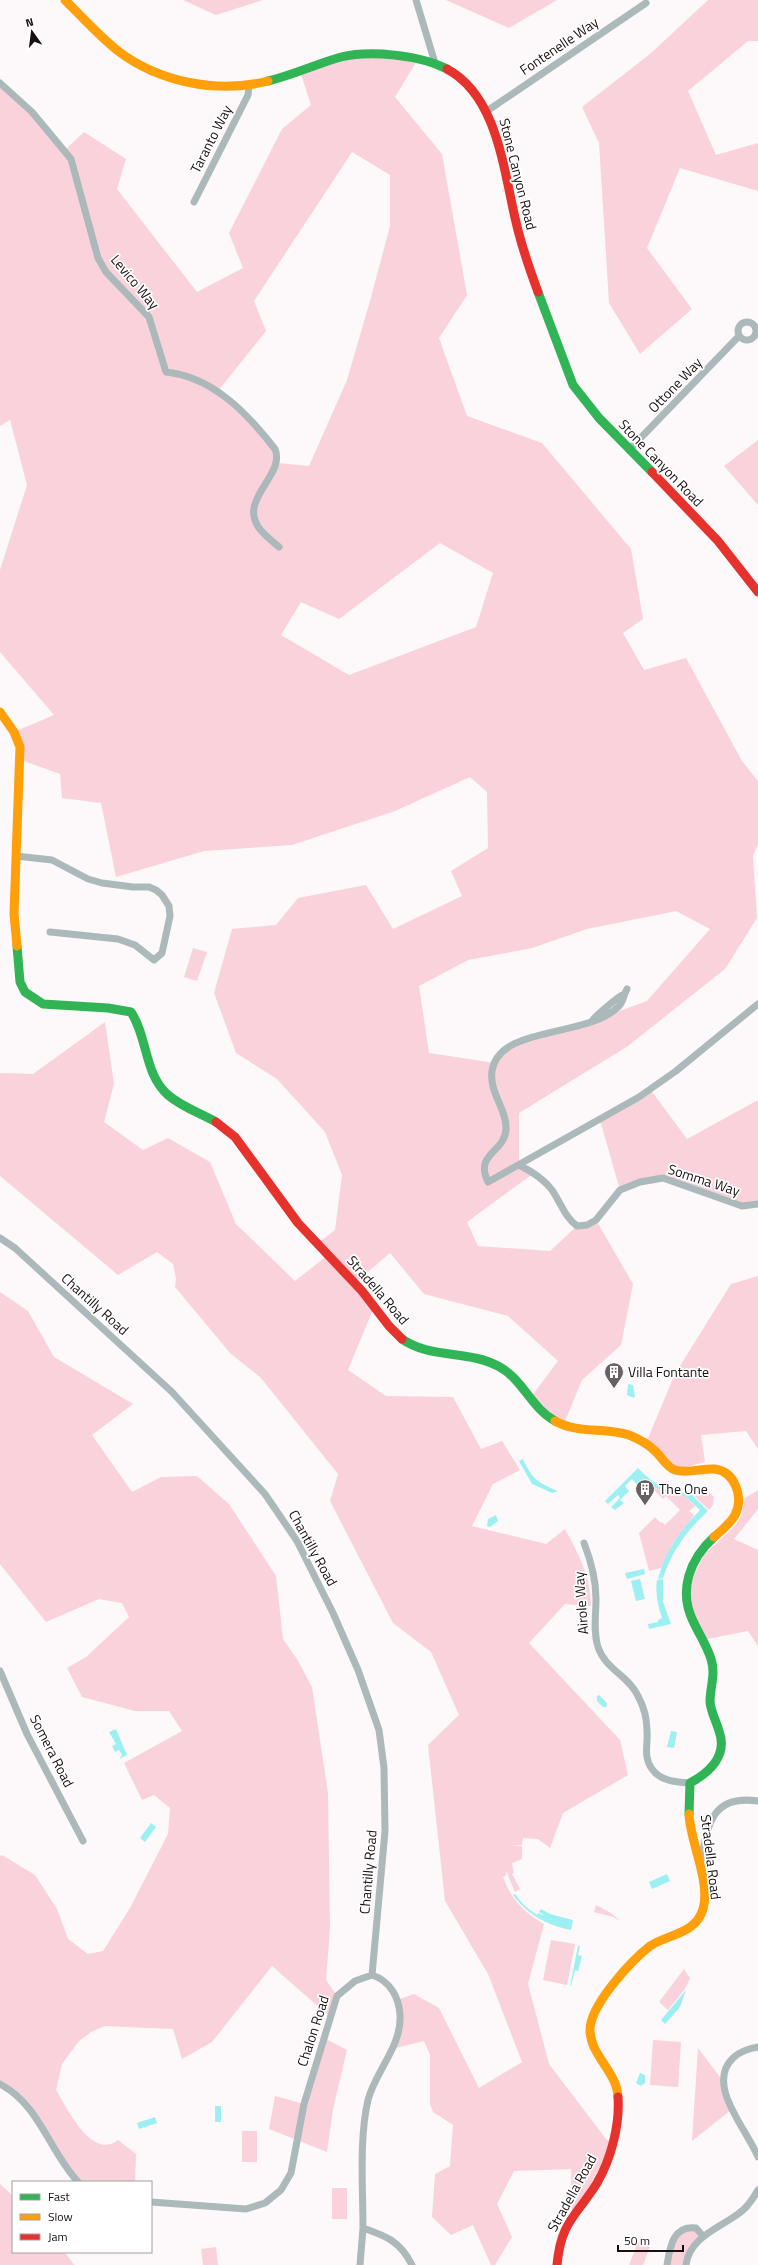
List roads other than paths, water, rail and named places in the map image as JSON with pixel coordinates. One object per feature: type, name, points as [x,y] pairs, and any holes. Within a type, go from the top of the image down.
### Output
[{"type":"street","name":"Stone Canyon Road","points":[[65,0],[117,50],[145,68],[175,80],[198,85],[249,86],[277,79],[342,56],[395,56],[435,63],[450,71],[473,89],[487,111],[497,138],[519,235],[566,370],[584,400],[629,450],[718,541],[758,592]]},
{"type":"street","points":[[416,0],[435,63]]},
{"type":"street","name":"Fontenelle Way","points":[[487,111],[646,3]]},
{"type":"street","name":"Levico Way","points":[[0,84],[32,112],[71,159],[98,258],[106,272],[149,317],[166,372],[184,374],[218,391],[238,408],[275,449],[278,456],[277,463],[260,490],[254,516],[258,527],[279,547]]},
{"type":"street","name":"Taranto Way","points":[[194,202],[248,95],[249,86]]},
{"type":"street","name":"Ottone Way","points":[[629,450],[739,336]]},
{"type":"street","name":"Stradella Road","points":[[0,712],[14,732],[20,747],[14,914],[17,972],[25,992],[43,1004],[108,1008],[131,1012],[141,1028],[154,1077],[165,1094],[227,1129],[300,1225],[363,1292],[399,1337],[421,1349],[469,1357],[498,1366],[523,1386],[550,1419],[563,1426],[576,1429],[616,1430],[646,1443],[666,1464],[675,1470],[711,1469],[725,1474],[733,1480],[739,1501],[737,1512],[732,1522],[702,1551],[692,1568],[685,1594],[690,1615],[713,1664],[714,1676],[710,1708],[722,1741],[722,1754],[715,1765],[702,1778],[690,1783],[690,1827],[699,1869],[703,1908],[698,1920],[692,1927],[663,1940],[643,1954],[597,2008],[591,2019],[590,2034],[592,2046],[616,2085],[620,2097],[616,2132],[612,2149],[599,2178],[562,2234],[557,2265]]},
{"type":"street","points":[[16,856],[52,860],[88,879],[102,883],[133,887],[148,886],[156,890],[169,906],[170,916],[162,953],[154,960],[135,945],[118,939],[50,932]]},
{"type":"street","points":[[626,991],[623,1002],[618,1008],[600,1019],[575,1028],[526,1038],[507,1046],[500,1054],[492,1069],[491,1083],[504,1116],[506,1133],[484,1164],[483,1172],[488,1182],[639,1097],[676,1071],[758,1004]]},
{"type":"street","name":"Somma Way","points":[[519,1165],[534,1173],[552,1190],[563,1211],[577,1226],[587,1225],[596,1220],[620,1190],[640,1182],[663,1178],[742,1206],[758,1204]]},
{"type":"street","name":"Chantilly Road","points":[[0,1238],[15,1248],[172,1392],[265,1494],[297,1541],[333,1613],[358,1670],[379,1730],[384,1768],[385,1831],[372,1976]]},
{"type":"street","name":"Airole Way","points":[[584,1543],[594,1576],[596,1635],[599,1648],[606,1662],[624,1678],[638,1694],[645,1712],[647,1730],[646,1758],[652,1770],[660,1777],[690,1783]]},
{"type":"street","name":"Somera Road","points":[[0,1671],[27,1734],[83,1841]]},
{"type":"street","points":[[699,1869],[710,1819],[720,1808],[733,1801],[758,1800]]},
{"type":"street","points":[[360,2265],[364,2127],[368,2099],[392,2048],[400,2016],[399,2005],[394,1993],[385,1982],[372,1976]]},
{"type":"street","name":"Chalon Road","points":[[152,2202],[246,2209],[265,2203],[281,2190],[292,2173],[304,2104],[337,1996],[355,1981],[363,1977],[372,1976]]},
{"type":"street","points":[[758,2047],[736,2055],[726,2065],[723,2081],[731,2110],[752,2142],[758,2157]]},
{"type":"street","points":[[0,2084],[16,2096],[40,2121],[65,2166],[77,2181]]},
{"type":"street","points":[[686,2265],[686,2260],[703,2236],[738,2214],[752,2201],[758,2190]]},
{"type":"street","points":[[667,2265],[672,2243],[680,2230],[688,2227],[696,2228],[703,2236]]},
{"type":"street","points":[[362,2228],[388,2236],[408,2257],[412,2265]]},
{"type":"water","points":[[628,1384],[633,1385],[634,1398],[627,1395]]},
{"type":"water","points":[[523,1459],[536,1480],[558,1491],[552,1493],[532,1484],[519,1461]]},
{"type":"water","points":[[638,1468],[655,1483],[661,1486],[682,1493],[690,1493],[708,1511],[687,1533],[671,1559],[663,1578],[658,1579],[669,1551],[686,1525],[700,1510],[685,1496],[672,1495],[656,1488],[653,1490],[647,1484],[641,1489],[632,1479],[625,1486],[629,1491],[620,1500],[624,1503],[615,1510],[611,1507],[620,1498],[618,1495],[608,1504],[605,1501]]},
{"type":"water","points":[[496,1515],[498,1521],[490,1527],[487,1526],[488,1519]]},
{"type":"water","points":[[644,1569],[645,1574],[627,1579],[625,1573]]},
{"type":"water","points":[[640,1579],[645,1599],[636,1601],[631,1581]]},
{"type":"water","points":[[663,1579],[663,1602],[671,1624],[649,1629],[648,1624],[658,1622],[658,1620],[662,1618],[657,1600],[656,1585],[657,1580]]},
{"type":"water","points":[[599,1695],[607,1703],[606,1707],[603,1707],[597,1701],[597,1696]]},
{"type":"water","points":[[116,1729],[127,1755],[119,1759],[122,1755],[119,1750],[115,1752],[112,1746],[116,1744],[109,1732]]},
{"type":"water","points":[[671,1731],[677,1732],[674,1748],[667,1747]]},
{"type":"water","points":[[151,1823],[156,1827],[145,1842],[140,1838]]},
{"type":"water","points":[[667,1874],[670,1881],[652,1889],[649,1882]]},
{"type":"water","points":[[515,1894],[530,1910],[537,1915],[538,1913],[545,1916],[539,1912],[541,1909],[550,1914],[573,1920],[571,1930],[546,1922],[532,1914],[513,1895]]},
{"type":"water","points":[[578,1946],[580,1946],[578,1955],[582,1956],[578,1971],[575,1970],[570,1986]]},
{"type":"water","points":[[686,1990],[680,2007],[665,2024],[661,2020]]},
{"type":"water","points":[[640,2073],[645,2075],[645,2083],[641,2086],[636,2083]]},
{"type":"water","points":[[215,2106],[221,2106],[221,2122],[215,2122]]},
{"type":"water","points":[[155,2117],[157,2123],[139,2129],[137,2123]]},
{"type":"place","name":"Villa Fontante","points":[[614,1389]]},
{"type":"place","name":"The One","points":[[645,1506]]}]
